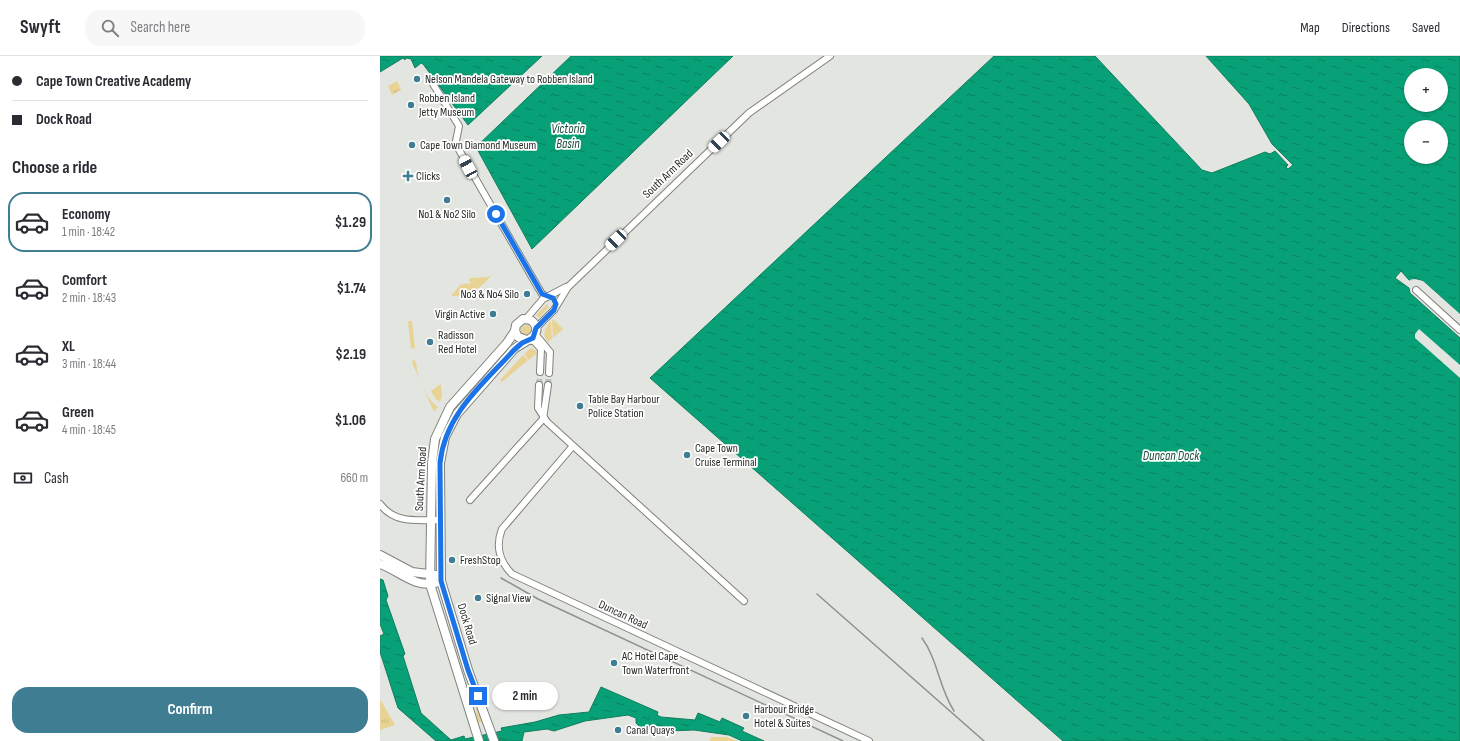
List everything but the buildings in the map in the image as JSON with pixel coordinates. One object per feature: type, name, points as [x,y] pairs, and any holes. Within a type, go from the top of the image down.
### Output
[{"type":"street","name":"South Arm Road","points":[[536,331],[554,310],[556,304],[568,287],[749,113],[830,56]]},
{"type":"street","points":[[433,84],[459,126],[456,142],[465,161],[542,294],[554,299],[556,304]]},
{"type":"street","name":"South Arm Road","points":[[526,319],[543,299],[568,287]]},
{"type":"street","points":[[1416,290],[1460,330]]},
{"type":"street","points":[[540,372],[541,349],[535,342],[518,338],[515,331],[518,322],[526,319],[533,322],[536,331],[550,352],[549,373]]},
{"type":"street","name":"South Arm Road","points":[[430,584],[434,444],[443,420],[458,397],[507,343],[515,331]]},
{"type":"street","points":[[528,340],[536,331]]},
{"type":"street","name":"South Arm Road","points":[[441,578],[441,452],[451,424],[463,405],[514,350],[528,340]]},
{"type":"street","points":[[539,385],[538,408],[543,419],[572,447],[744,601]]},
{"type":"street","points":[[470,500],[543,419],[548,385]]},
{"type":"street","name":"Duncan Road","points":[[572,447],[502,529],[499,539],[500,554],[505,566],[512,574],[869,741]]},
{"type":"street","points":[[380,504],[389,514],[397,518],[440,520]]},
{"type":"street","points":[[380,555],[412,572],[430,574],[441,578]]},
{"type":"street","points":[[380,564],[407,579],[430,584],[441,578]]},
{"type":"street","name":"Dock Road","points":[[441,578],[468,670],[494,741]]},
{"type":"street","name":"Dock Road","points":[[430,584],[478,737]]},
{"type":"green space","points":[[397,81],[401,90],[392,95],[388,86]]},
{"type":"green space","points":[[492,274],[474,291],[464,295],[451,296],[461,284],[469,284],[471,282],[469,281],[470,278],[488,277]]},
{"type":"green space","points":[[547,304],[549,307],[539,318],[536,315]]},
{"type":"green space","points":[[553,319],[563,329],[553,338],[552,321]]},
{"type":"green space","points":[[408,321],[412,321],[415,348],[411,349]]},
{"type":"green space","points":[[551,321],[552,339],[548,342],[544,334]]},
{"type":"green space","points":[[524,325],[528,325],[530,326],[530,334],[524,335],[521,332],[521,328]]},
{"type":"green space","points":[[531,348],[537,353],[529,360],[524,354]]},
{"type":"green space","points":[[523,355],[528,360],[502,382],[500,380]]},
{"type":"green space","points":[[413,359],[415,360],[418,375],[425,391],[431,401],[438,407],[434,412],[412,363]]},
{"type":"green space","points":[[441,384],[442,396],[440,402],[435,398],[431,391]]},
{"type":"green space","points":[[459,650],[482,722],[477,723],[476,707],[460,656],[456,651]]},
{"type":"green space","points":[[380,699],[395,725],[380,730]]},
{"type":"green space","points":[[711,737],[727,737],[737,741],[710,741]]},
{"type":"water","points":[[380,56],[542,56],[468,125],[423,64],[421,63],[415,68],[411,59],[406,58],[405,60],[403,58],[380,72]]},
{"type":"water","name":"Victoria Basin","points":[[571,56],[733,56],[532,249],[476,147]]},
{"type":"water","name":"Duncan Dock","points":[[994,56],[1095,56],[1202,170],[1212,173],[1265,152],[1270,154],[1275,151],[1288,165],[1286,167],[1288,169],[1293,165],[1272,144],[1249,104],[1206,56],[1460,56],[1460,314],[1423,281],[1417,279],[1409,280],[1401,271],[1395,278],[1409,288],[1410,293],[1460,338],[1460,741],[1063,741],[650,378]]},
{"type":"water","points":[[380,579],[383,580],[388,596],[386,600],[405,654],[403,656],[421,713],[451,740],[464,736],[465,739],[502,731],[501,728],[535,722],[559,715],[589,712],[601,687],[658,712],[657,715],[661,717],[695,720],[698,713],[720,722],[722,718],[744,728],[742,731],[764,741],[742,741],[729,735],[694,730],[667,731],[641,728],[636,723],[636,718],[628,715],[585,721],[554,731],[547,729],[524,732],[522,741],[436,741],[398,708],[380,652],[380,636],[384,634],[380,624]]},
{"type":"pier","points":[[1414,279],[1423,281],[1460,314],[1460,316],[1422,283],[1409,280]]},
{"type":"pier","points":[[1419,329],[1460,365],[1460,378],[1415,338],[1415,334]]},
{"type":"tunnel","points":[[539,385],[540,372]]},
{"type":"tunnel","points":[[548,385],[549,373]]},
{"type":"railway","points":[[501,578],[538,599],[843,741]]},
{"type":"railway","points":[[817,594],[984,741]]},
{"type":"railway","points":[[922,638],[932,655],[945,693],[954,711]]},
{"type":"place","name":"Nelson Mandela Gateway to Robben Island","points":[[417,79]]},
{"type":"place","name":"Robben Island Jetty Museum","points":[[411,105]]},
{"type":"place","name":"Cape Town Diamond Museum","points":[[412,145]]},
{"type":"place","name":"Clicks","points":[[408,176]]},
{"type":"place","name":"No1 & No2 Silo","points":[[447,200]]},
{"type":"place","name":"No3 & No4 Silo","points":[[527,294]]},
{"type":"place","name":"Virgin Active","points":[[493,314]]},
{"type":"place","name":"Radisson Red Hotel","points":[[430,342]]},
{"type":"place","name":"Table Bay Harbour Police Station","points":[[580,406]]},
{"type":"place","name":"Cape Town Cruise Terminal","points":[[687,455]]},
{"type":"place","name":"FreshStop","points":[[452,560]]},
{"type":"place","name":"Signal View","points":[[478,598]]},
{"type":"place","name":"AC Hotel Cape Town Waterfront","points":[[614,663]]},
{"type":"place","name":"Harbour Bridge Hotel & Suites","points":[[746,716]]},
{"type":"place","name":"Canal Quays","points":[[618,730]]},
{"type":"route","points":[[478,696],[468,670],[440,575],[440,463],[442,446],[456,414],[463,405],[514,350],[522,343],[533,338],[536,328],[554,310],[556,304],[552,297],[542,294],[496,214]]}]
